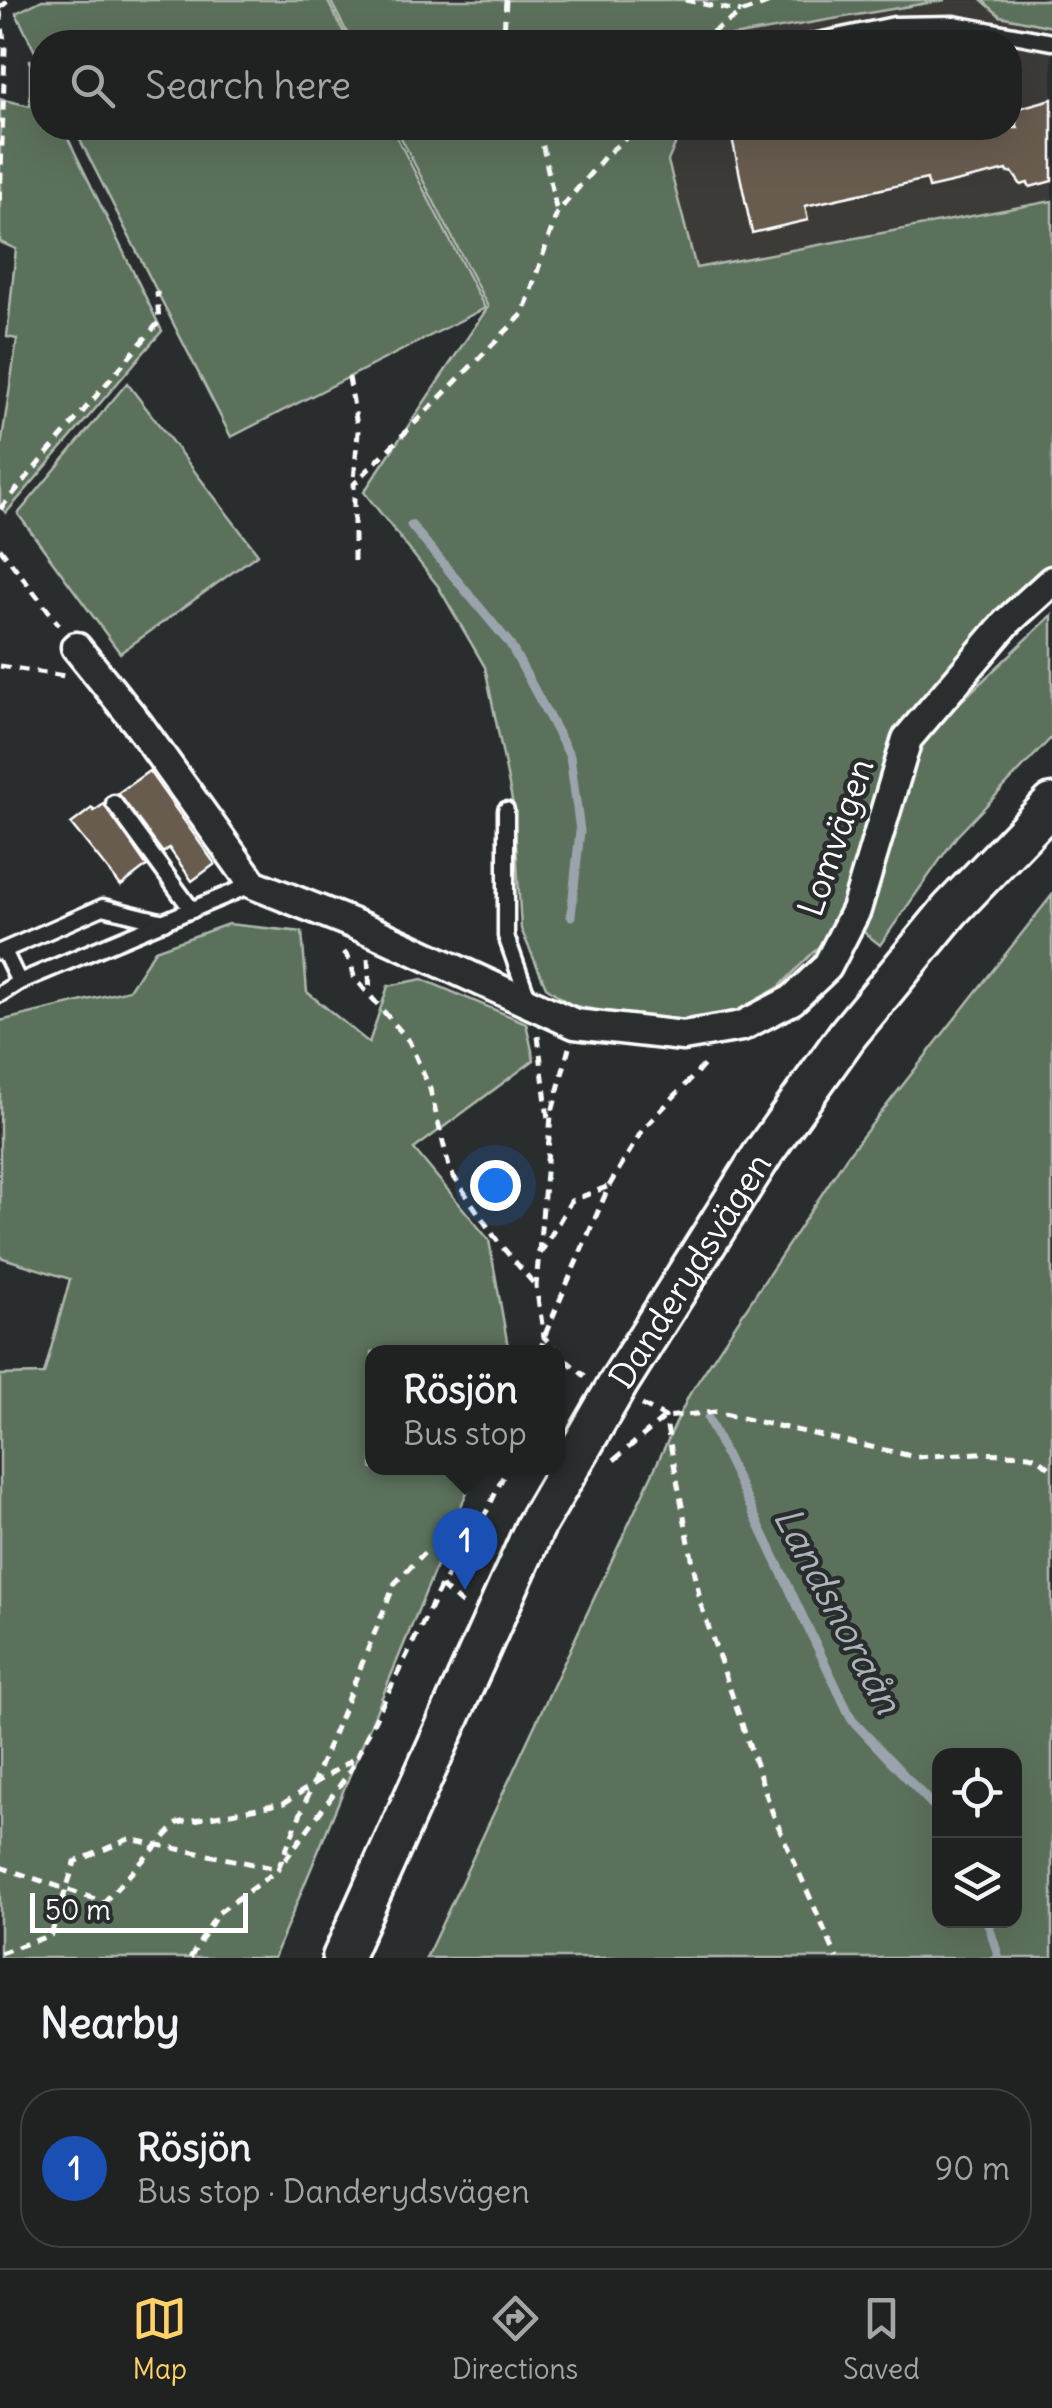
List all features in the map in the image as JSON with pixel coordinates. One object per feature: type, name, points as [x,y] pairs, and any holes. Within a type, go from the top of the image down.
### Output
[{"type":"main road","name":"Danderydsvägen","points":[[342,1958],[535,1527],[619,1382],[764,1152],[848,1034],[950,910],[1052,804]]},
{"type":"street","name":"Lomvägen","points":[[253,884],[323,911],[575,1024],[683,1036],[742,1026],[792,1000],[827,968],[856,910],[907,739],[1007,622],[1052,581]]},
{"type":"street","points":[[76,647],[138,724],[253,884]]},
{"type":"lane","points":[[870,30],[894,25],[954,24],[987,30]]},
{"type":"lane","points":[[1022,36],[1052,42]]},
{"type":"lane","points":[[114,802],[192,910]]},
{"type":"lane","points":[[506,810],[506,936],[530,1004]]},
{"type":"lane","points":[[0,994],[19,982],[253,884]]},
{"type":"lane","points":[[19,982],[2,952],[103,907],[164,922]]},
{"type":"path","points":[[0,204],[5,50],[0,9],[9,0]]},
{"type":"path","points":[[504,30],[506,0]]},
{"type":"path","points":[[686,0],[743,12]]},
{"type":"path","points":[[716,30],[743,12],[776,0]]},
{"type":"path","points":[[542,140],[557,213]]},
{"type":"path","points":[[354,484],[523,314],[557,213],[606,154],[623,140]]},
{"type":"path","points":[[0,509],[159,322],[157,292]]},
{"type":"path","points":[[350,377],[358,432],[354,560]]},
{"type":"path","points":[[0,548],[76,647]]},
{"type":"path","points":[[0,666],[103,682]]},
{"type":"path","points":[[323,911],[330,932],[351,962],[354,977],[409,1040],[430,1089],[450,1171],[498,1242],[536,1286]]},
{"type":"path","points":[[530,1004],[541,1052],[550,1132]]},
{"type":"path","points":[[551,1345],[544,1337],[536,1286],[537,1260],[551,1116],[575,1024]]},
{"type":"path","points":[[542,1345],[608,1186],[642,1129],[742,1026]]},
{"type":"path","points":[[537,1260],[571,1201],[608,1186]]},
{"type":"path","points":[[565,1359],[588,1378]]},
{"type":"path","points":[[642,1406],[665,1417],[715,1412],[916,1457],[1029,1456],[1052,1470]]},
{"type":"path","points":[[665,1417],[702,1605],[773,1814],[837,1958]]},
{"type":"path","points":[[190,1958],[218,1912],[278,1869],[348,1774],[440,1586],[488,1510],[504,1475]]},
{"type":"path","points":[[278,1869],[395,1583],[424,1553]]},
{"type":"path","points":[[0,1867],[104,1902],[178,1823],[284,1803],[356,1757]]},
{"type":"path","points":[[0,1953],[51,1934],[75,1862],[129,1839],[278,1869]]},
{"type":"shaded area","points":[[945,0],[982,0],[1000,16],[1052,27],[1052,201],[695,268],[668,160],[677,140],[1022,140],[1022,30],[767,30]]},
{"type":"green space","points":[[42,0],[327,0],[343,30],[30,30],[30,42],[16,13]]},
{"type":"green space","points":[[330,0],[945,0],[768,30],[346,30]]},
{"type":"green space","points":[[982,0],[1052,0],[1052,27],[1000,16]]},
{"type":"green space","points":[[0,99],[30,106],[30,140],[69,140],[162,331],[6,513],[0,506],[0,453],[17,339],[7,337],[16,249],[0,242]]},
{"type":"green space","points":[[80,140],[398,140],[485,308],[231,437]]},
{"type":"green space","points":[[402,140],[677,140],[668,161],[696,268],[1052,201],[1052,575],[895,738],[852,901],[826,939],[779,987],[713,1025],[571,1005],[546,987],[521,929],[514,810],[485,667],[438,586],[364,492],[488,307]]},
{"type":"green space","points":[[127,383],[258,554],[120,653],[18,514]]},
{"type":"green space","points":[[1052,615],[1052,737],[956,837],[880,945],[861,930],[902,778],[934,727]]},
{"type":"green space","points":[[1052,895],[1052,1958],[426,1958],[689,1395],[847,1156]]},
{"type":"green space","points":[[228,924],[302,932],[307,992],[369,1043],[388,986],[422,979],[526,1023],[534,1060],[414,1149],[489,1240],[508,1345],[365,1345],[365,1475],[474,1475],[274,1958],[0,1958],[0,1375],[44,1374],[70,1279],[0,1257],[0,1021],[129,990],[155,950]]},
{"type":"building","points":[[1052,99],[1052,181],[1030,187],[1028,183],[1021,185],[1007,170],[929,188],[927,179],[805,206],[808,220],[752,233],[733,140],[1022,140],[1022,107]]},
{"type":"building","points":[[149,771],[215,864],[192,881],[169,848],[163,853],[118,793]]},
{"type":"building","points":[[104,804],[147,866],[121,886],[71,824]]},
{"type":"waterway","points":[[411,525],[510,644],[570,756],[580,831],[571,916]]},
{"type":"waterway","name":"Landsnoraån","points":[[708,1418],[852,1720],[932,1805]]},
{"type":"waterway","name":"Landsnoraån","points":[[990,1928],[999,1958]]},
{"type":"place","name":"Rösjön","points":[[465,1590]]}]
